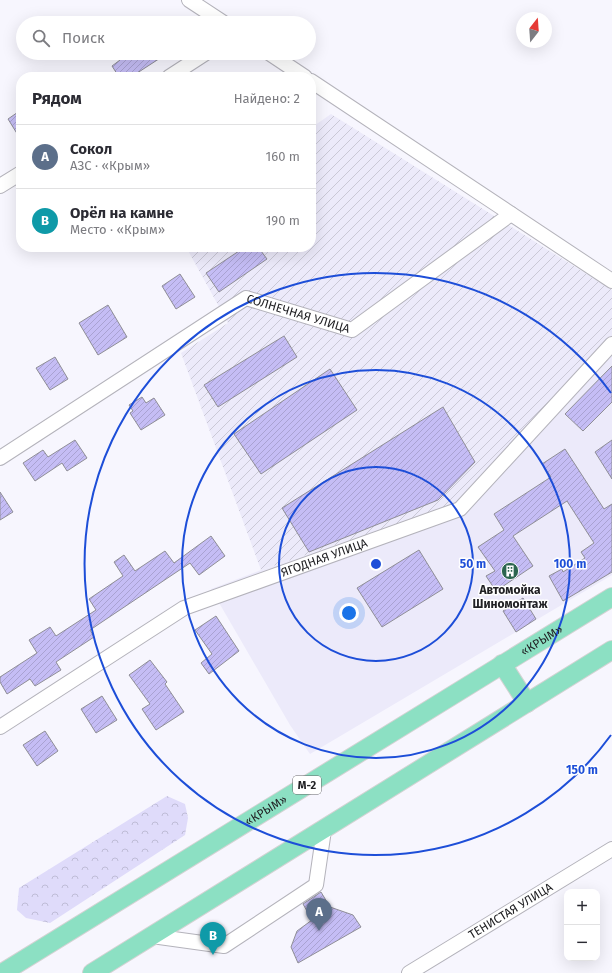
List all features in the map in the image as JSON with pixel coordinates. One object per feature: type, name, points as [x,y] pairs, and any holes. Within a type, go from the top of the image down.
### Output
[{"type":"main road","name":"«КРЫМ»","points":[[2,973],[612,596]]},
{"type":"main road","points":[[92,973],[612,650]]},
{"type":"main road","points":[[502,664],[527,703]]},
{"type":"street","points":[[189,0],[213,16]]},
{"type":"street","points":[[177,72],[195,60]]},
{"type":"street","points":[[280,60],[298,72]]},
{"type":"street","points":[[316,84],[612,281]]},
{"type":"street","points":[[0,186],[16,176]]},
{"type":"street","name":"СОЛНЕЧНАЯ УЛИЦА","points":[[0,458],[246,298],[352,330],[511,214]]},
{"type":"street","name":"ЯГОДНАЯ УЛИЦА","points":[[0,727],[184,608],[460,509],[612,344]]},
{"type":"street","points":[[152,936],[224,946],[316,885],[324,830]]},
{"type":"street","name":"ТЕНИСТАЯ УЛИЦА","points":[[409,973],[612,849]]},
{"type":"shaded area","points":[[331,114],[612,290],[612,336],[454,505],[261,570],[181,353],[228,323],[189,252],[316,252],[316,124]]},
{"type":"shaded area","points":[[612,336],[612,575],[310,754],[290,725],[211,589],[261,570],[454,505]]},
{"type":"green space","points":[[167,796],[185,804],[188,818],[185,835],[50,923],[26,918],[17,910],[19,888]]},
{"type":"building","points":[[120,60],[157,60],[139,72],[116,72],[112,66]]},
{"type":"building","points":[[16,113],[16,132],[8,119]]},
{"type":"building","points":[[238,252],[262,252],[267,259],[219,292],[206,273]]},
{"type":"building","points":[[180,274],[195,297],[176,309],[162,286]]},
{"type":"building","points":[[108,305],[127,337],[98,355],[79,323]]},
{"type":"building","points":[[284,336],[297,357],[218,407],[204,385]]},
{"type":"building","points":[[55,357],[68,379],[50,390],[36,368]]},
{"type":"building","points":[[612,366],[612,402],[583,431],[565,414]]},
{"type":"building","points":[[330,369],[357,410],[261,474],[234,434]]},
{"type":"building","points":[[142,397],[146,403],[154,398],[165,415],[141,430],[130,413],[133,411],[129,405]]},
{"type":"building","points":[[443,407],[475,462],[438,500],[309,552],[282,508]]},
{"type":"building","points":[[75,440],[87,458],[67,471],[62,463],[35,481],[23,463],[43,450],[48,457]]},
{"type":"building","points":[[612,440],[612,479],[595,452]]},
{"type":"building","points":[[565,449],[604,509],[612,504],[612,572],[563,601],[549,576],[562,569],[563,572],[585,558],[581,552],[594,543],[567,501],[513,536],[533,566],[496,591],[486,576],[495,571],[478,547],[504,530],[494,514],[551,477],[542,464]]},
{"type":"building","points":[[0,492],[13,512],[0,520]]},
{"type":"building","points":[[211,536],[225,556],[199,575],[190,563],[90,630],[94,637],[56,662],[61,670],[35,686],[30,679],[7,694],[0,682],[0,677],[37,653],[29,640],[50,627],[56,636],[96,610],[89,599],[123,576],[114,562],[124,555],[135,571],[165,551],[174,563]]},
{"type":"building","points":[[419,550],[443,589],[382,627],[357,588]]},
{"type":"building","points":[[523,598],[536,619],[516,632],[503,611]]},
{"type":"building","points":[[216,616],[239,651],[209,674],[201,663],[212,654],[195,630]]},
{"type":"building","points":[[150,660],[167,682],[165,684],[184,712],[156,730],[142,709],[150,704],[129,675]]},
{"type":"building","points":[[102,696],[117,720],[96,733],[81,709]]},
{"type":"building","points":[[45,731],[58,751],[37,766],[23,745]]},
{"type":"building","points":[[321,892],[330,907],[353,915],[361,927],[298,963],[291,947],[297,931],[312,920],[303,904]]},
{"type":"place","name":"Автомойка Шиномонтаж","points":[[510,571]]},
{"type":"place","name":"Сокол","points":[[319,931]]},
{"type":"place","name":"Орёл на камне","points":[[213,955]]}]
